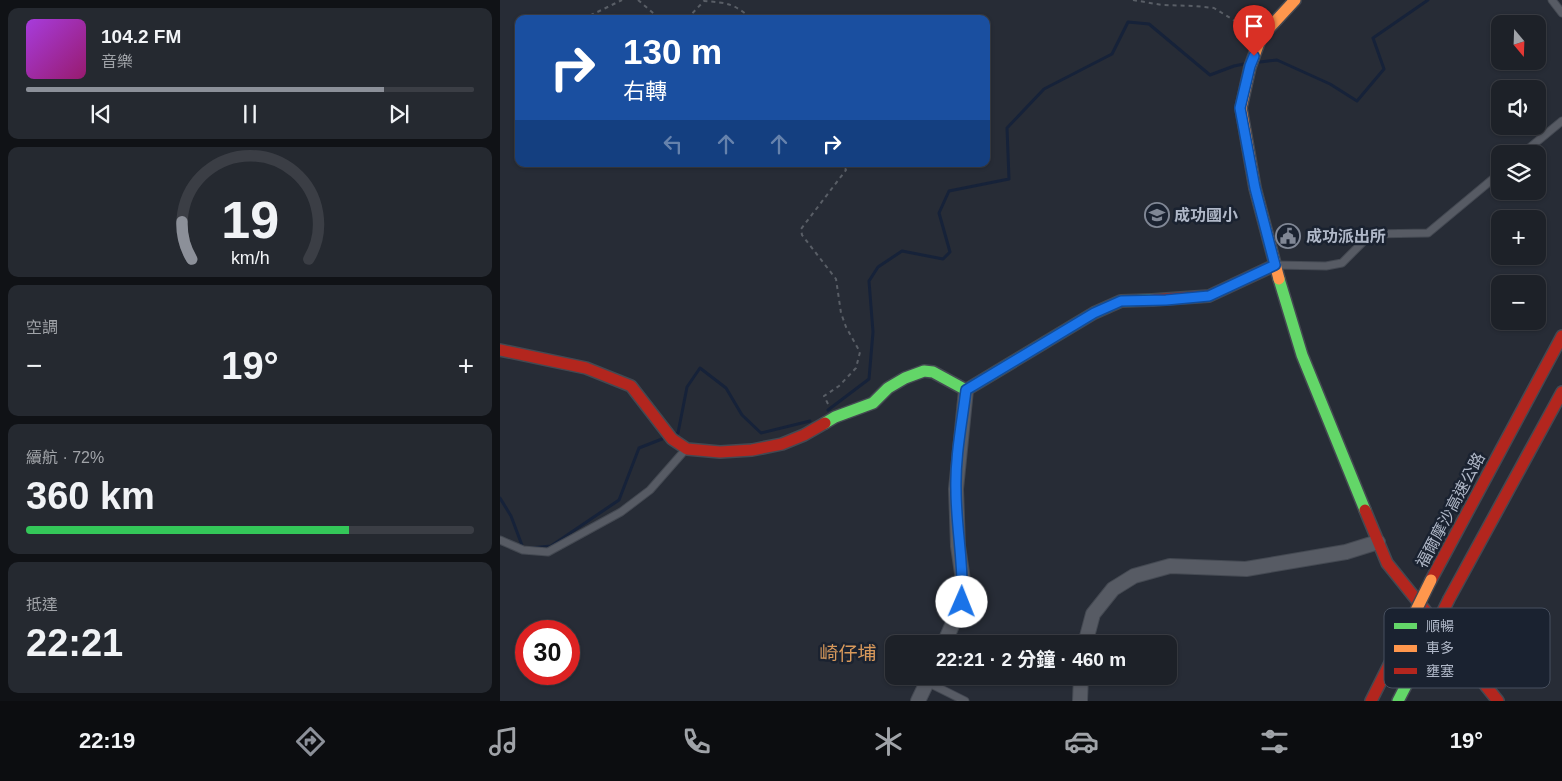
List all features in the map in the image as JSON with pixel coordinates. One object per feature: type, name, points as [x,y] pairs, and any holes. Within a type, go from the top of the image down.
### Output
[{"type":"main road","points":[[1295,0],[1261,37],[1252,61],[1240,108],[1255,188],[1275,265],[1302,355],[1387,563],[1423,608]]},
{"type":"main road","points":[[500,350],[586,368],[631,386],[672,439],[687,449],[720,452],[752,450],[782,444],[804,435],[835,418],[873,403],[888,388],[905,378],[924,371],[933,372],[966,390],[1094,313],[1121,301],[1166,300],[1209,296],[1275,265]]},
{"type":"main road","name":"福爾摩沙高速公路","points":[[1417,608],[1562,336]]},
{"type":"main road","points":[[1444,608],[1562,392]]},
{"type":"main road","name":"福爾摩沙高速公路","points":[[1371,701],[1384,675]]},
{"type":"main road","points":[[1398,701],[1405,688]]},
{"type":"main road","points":[[1488,688],[1498,701]]},
{"type":"street","points":[[948,635],[962,602],[963,580],[958,546],[956,489],[966,390]]},
{"type":"street","points":[[1088,635],[1092,614],[1113,589],[1134,576],[1170,566],[1246,569],[1346,552],[1378,542]]},
{"type":"street","points":[[918,701],[925,685]]},
{"type":"street","points":[[1080,701],[1081,685]]},
{"type":"lane","points":[[1552,0],[1562,13]]},
{"type":"lane","points":[[1533,145],[1562,121]]},
{"type":"lane","points":[[1275,265],[1326,266],[1342,263],[1371,234],[1428,233],[1491,180]]},
{"type":"lane","points":[[500,540],[524,550],[548,552],[621,512],[650,490],[687,449]]},
{"type":"lane","points":[[938,685],[965,701]]},
{"type":"path","points":[[591,15],[622,0]]},
{"type":"path","points":[[638,0],[655,15]]},
{"type":"path","points":[[1133,0],[1162,5],[1214,8],[1261,37]]},
{"type":"path","points":[[691,15],[704,1],[728,3],[747,15]]},
{"type":"path","points":[[835,418],[824,396],[839,386],[856,368],[860,352],[846,327],[841,313],[836,279],[802,235],[801,228],[846,170],[844,167]]},
{"type":"waterway","points":[[1260,62],[1277,60],[1330,84],[1357,101],[1384,69],[1373,38],[1428,0]]},
{"type":"waterway","points":[[828,410],[869,379],[873,332],[869,281],[878,267],[902,251],[943,259],[950,252],[939,213],[949,191],[1009,179],[1007,128],[1044,89],[1112,54],[1128,22],[1149,24],[1210,75],[1244,64]]},
{"type":"waterway","points":[[675,434],[678,433],[687,387],[700,368],[726,388],[742,415],[761,433],[810,421]]},
{"type":"waterway","points":[[530,548],[551,546],[619,500],[639,448],[662,439]]},
{"type":"waterway","points":[[500,498],[511,516],[524,548]]},
{"type":"traffic: fast","points":[[1279,279],[1302,355],[1365,510]]},
{"type":"traffic: fast","points":[[825,423],[835,417],[873,403],[888,388],[905,378],[924,371],[933,372],[966,390],[1094,313],[1121,301],[1152,300]]},
{"type":"traffic: fast","points":[[1398,701],[1405,688]]},
{"type":"traffic: slow","points":[[1279,279],[1255,188],[1241,108],[1250,67],[1261,37],[1295,0]]},
{"type":"traffic: slow","points":[[1417,608],[1431,580]]},
{"type":"traffic: jam","points":[[1152,300],[1209,296],[1275,265]]},
{"type":"traffic: jam","points":[[1431,580],[1562,336]]},
{"type":"traffic: jam","points":[[500,350],[586,368],[631,386],[672,439],[687,449],[720,452],[752,450],[782,444],[804,435],[825,423]]},
{"type":"traffic: jam","points":[[1449,599],[1562,392]]},
{"type":"traffic: jam","points":[[1365,510],[1387,563],[1423,608]]},
{"type":"traffic: jam","points":[[1445,608],[1449,599]]},
{"type":"traffic: jam","points":[[1371,701],[1384,675]]},
{"type":"traffic: jam","points":[[1488,688],[1498,701]]},
{"type":"place","name":"成功國小","points":[[1157,215]]},
{"type":"place","name":"成功派出所","points":[[1288,236]]},
{"type":"district","name":"崎仔埔","points":[[848,653]]},
{"type":"route","points":[[962,602],[963,580],[958,546],[956,489],[966,390],[1094,313],[1121,301],[1166,300],[1209,296],[1275,265],[1255,188],[1240,108],[1254,56]]}]
